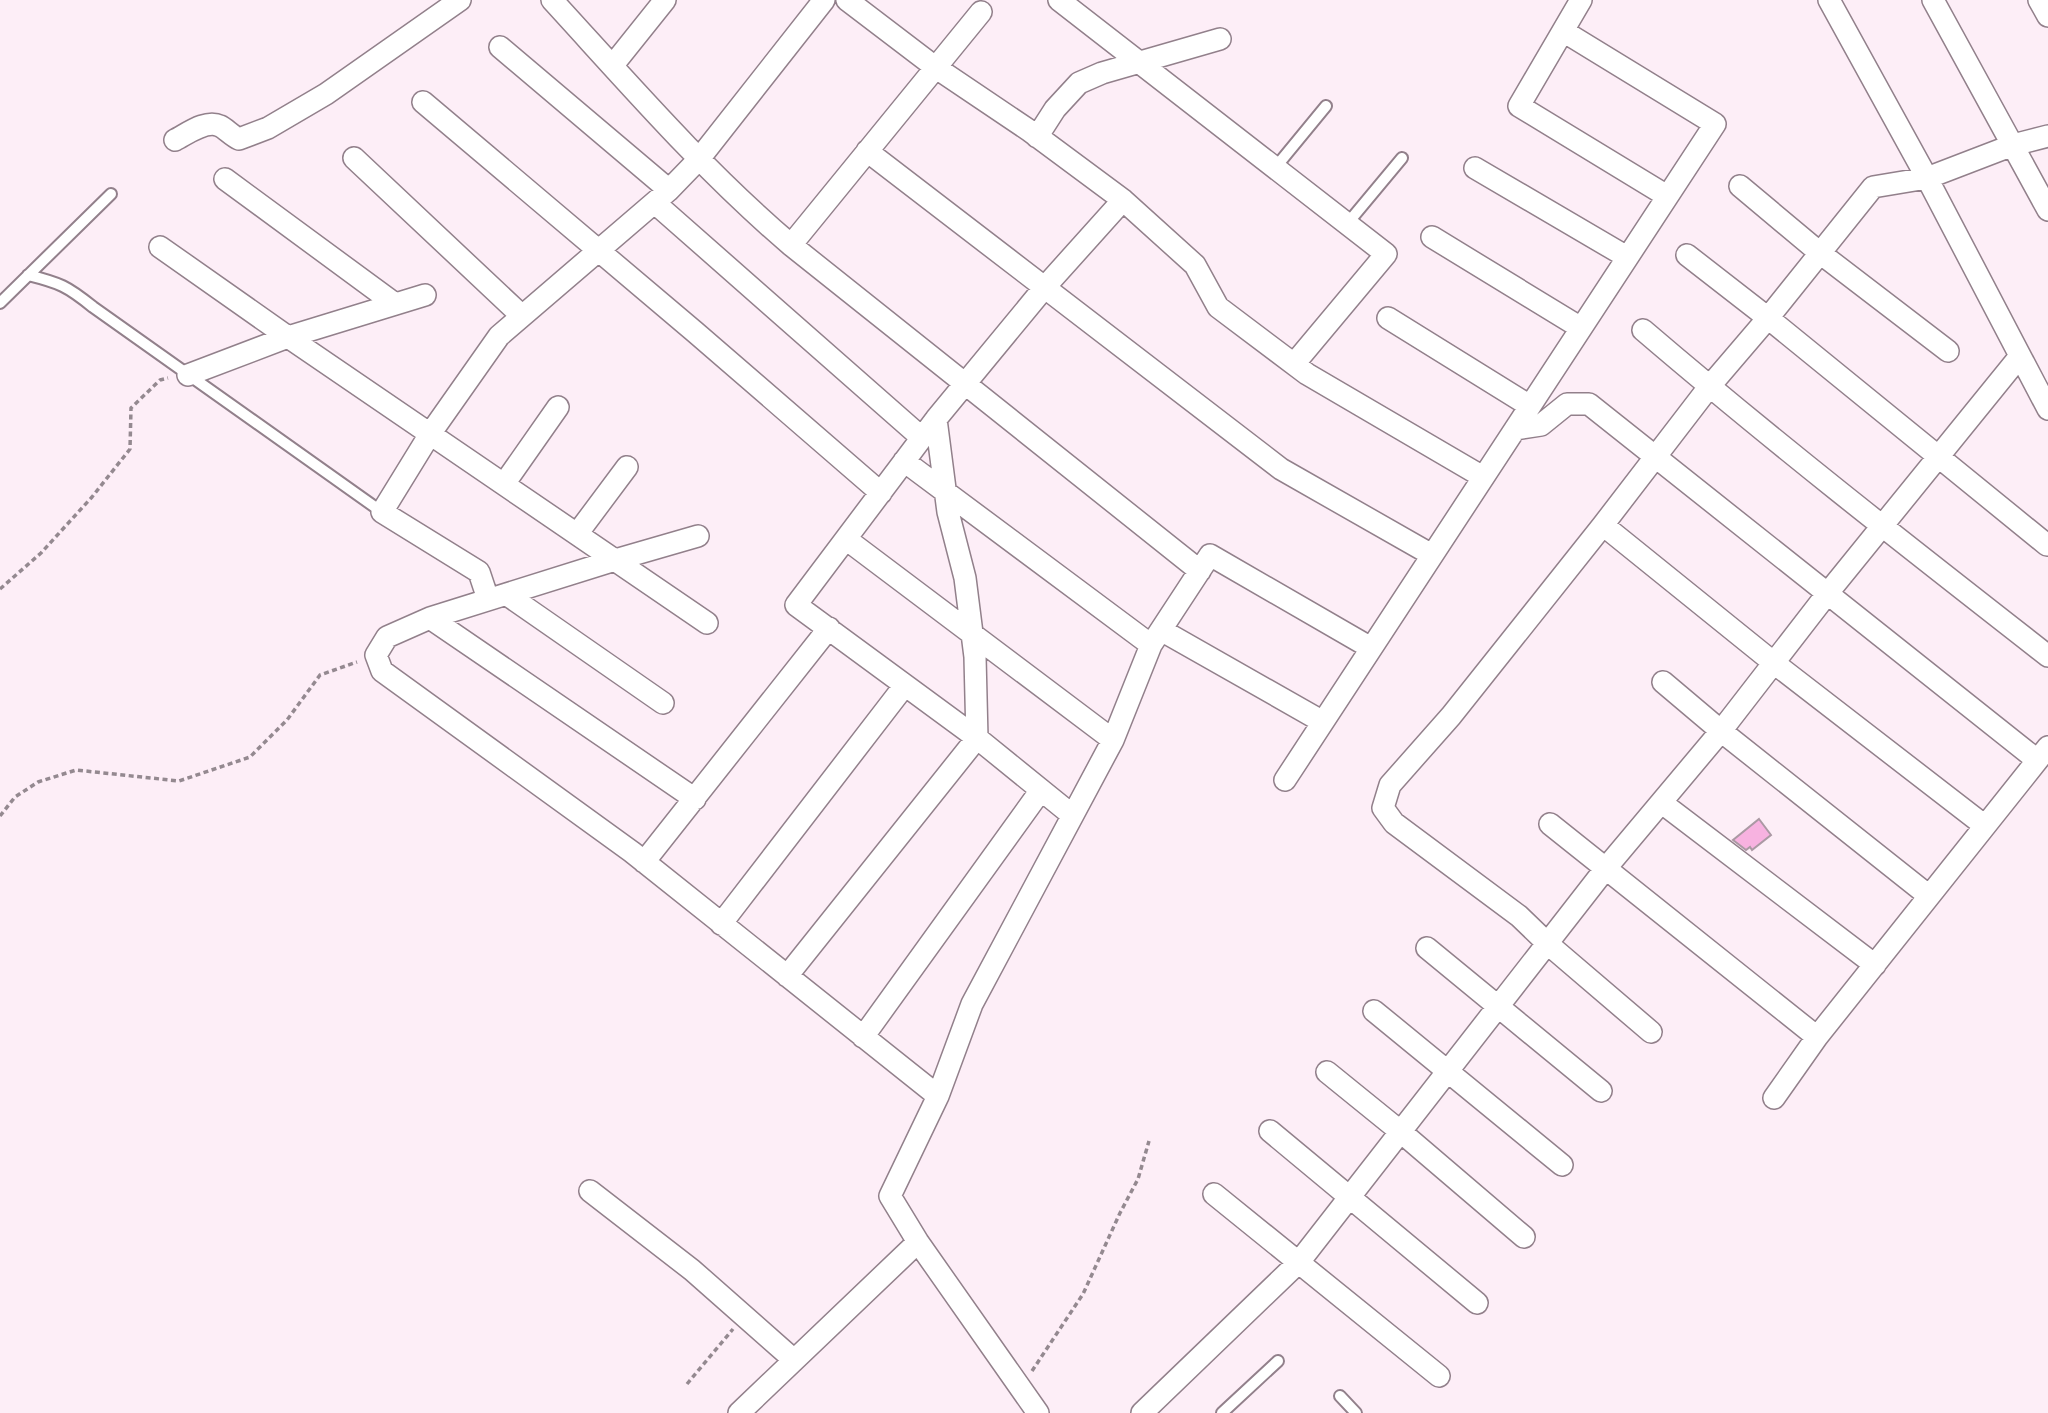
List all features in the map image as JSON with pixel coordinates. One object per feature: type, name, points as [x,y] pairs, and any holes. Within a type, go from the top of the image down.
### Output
[{"type":"street","points":[[175,140],[206,124],[219,125],[239,139],[268,128],[326,93],[460,0]]},
{"type":"street","points":[[552,0],[746,206],[791,245],[1200,571]]},
{"type":"street","points":[[613,65],[665,0]]},
{"type":"street","points":[[663,703],[497,597],[479,572],[382,512],[430,434],[499,336],[662,197],[699,159],[824,0]]},
{"type":"street","points":[[847,0],[935,67],[1037,136],[1123,200],[1195,265],[1218,307],[1307,374],[1483,477]]},
{"type":"street","points":[[1581,0],[1519,106],[1667,196]]},
{"type":"street","points":[[1829,0],[1927,178],[2048,409]]},
{"type":"street","points":[[1933,0],[2048,210]]},
{"type":"street","points":[[2039,0],[2048,16]]},
{"type":"street","points":[[1071,4],[1138,62],[1386,254],[1294,364]]},
{"type":"street","points":[[791,245],[981,12]]},
{"type":"street","points":[[1285,780],[1715,124],[1563,31]]},
{"type":"street","points":[[1037,136],[1055,109],[1079,83],[1102,73],[1220,38]]},
{"type":"street","points":[[500,47],[922,438]]},
{"type":"street","points":[[424,102],[881,493]]},
{"type":"street","points":[[1651,1032],[1519,916],[1394,822],[1383,808],[1390,785],[1451,716],[1709,387],[1873,187],[1927,178],[2013,145],[2048,136]]},
{"type":"street","points":[[867,151],[1281,469],[1432,555]]},
{"type":"street","points":[[354,158],[522,316]]},
{"type":"street","points":[[1475,168],[1627,257]]},
{"type":"street","points":[[225,179],[395,304]]},
{"type":"street","points":[[1740,186],[1820,253],[1948,351]]},
{"type":"street","points":[[1072,815],[977,738],[796,605],[936,419],[1044,288],[1123,200]]},
{"type":"street","points":[[1432,237],[1581,328]]},
{"type":"street","points":[[160,247],[707,623]]},
{"type":"street","points":[[1687,255],[2047,545]]},
{"type":"street","points":[[188,375],[288,337],[425,295]]},
{"type":"street","points":[[1388,318],[1530,406]]},
{"type":"street","points":[[1643,331],[1883,527],[2048,656]]},
{"type":"street","points":[[1142,1413],[1299,1262],[1606,868],[1721,732],[1827,594],[2020,356]]},
{"type":"street","points":[[1515,429],[1541,425],[1567,404],[1589,404],[1827,594],[2043,754],[1817,1037],[1774,1098]]},
{"type":"street","points":[[504,484],[558,407]]},
{"type":"street","points":[[787,976],[977,738],[975,657],[965,578],[948,512],[936,419]]},
{"type":"street","points":[[904,461],[1156,637],[1323,722]]},
{"type":"street","points":[[577,534],[627,467]]},
{"type":"street","points":[[1603,525],[1774,663],[1985,827]]},
{"type":"street","points":[[698,536],[430,618],[387,637],[376,655],[382,671],[644,862],[938,1096]]},
{"type":"street","points":[[846,539],[1113,740]]},
{"type":"street","points":[[1038,1413],[918,1242],[890,1196],[938,1096],[972,1004],[1113,740],[1156,637],[1210,555],[1371,648]]},
{"type":"street","points":[[430,618],[695,799]]},
{"type":"street","points":[[644,862],[828,628]]},
{"type":"street","points":[[1663,682],[1721,732],[1929,896]]},
{"type":"street","points":[[722,924],[905,685]]},
{"type":"street","points":[[863,1037],[1041,790]]},
{"type":"street","points":[[1662,803],[1875,965]]},
{"type":"street","points":[[1550,824],[1817,1037]]},
{"type":"street","points":[[1427,948],[1601,1091]]},
{"type":"street","points":[[1374,1011],[1562,1165]]},
{"type":"street","points":[[1327,1072],[1524,1237]]},
{"type":"street","points":[[1270,1131],[1477,1303]]},
{"type":"street","points":[[590,1191],[692,1270],[794,1360]]},
{"type":"street","points":[[1214,1194],[1439,1376]]},
{"type":"street","points":[[739,1413],[918,1242]]},
{"type":"lane","points":[[1275,168],[1326,106]]},
{"type":"lane","points":[[1347,224],[1402,158]]},
{"type":"lane","points":[[0,303],[111,194]]},
{"type":"lane","points":[[28,275],[70,288],[382,512]]},
{"type":"lane","points":[[1222,1413],[1278,1361]]},
{"type":"lane","points":[[1340,1396],[1356,1413]]},
{"type":"path","points":[[0,589],[41,553],[92,497],[130,449],[131,408],[160,380],[188,375]]},
{"type":"path","points":[[0,817],[15,797],[38,782],[76,771],[179,781],[250,757],[287,720],[320,675],[376,655]]},
{"type":"path","points":[[1021,1388],[1083,1294],[1138,1179],[1149,1141]]},
{"type":"path","points":[[687,1384],[744,1315]]},
{"type":"building","points":[[1759,819],[1771,835],[1752,850],[1750,847],[1746,850],[1733,840]]}]
